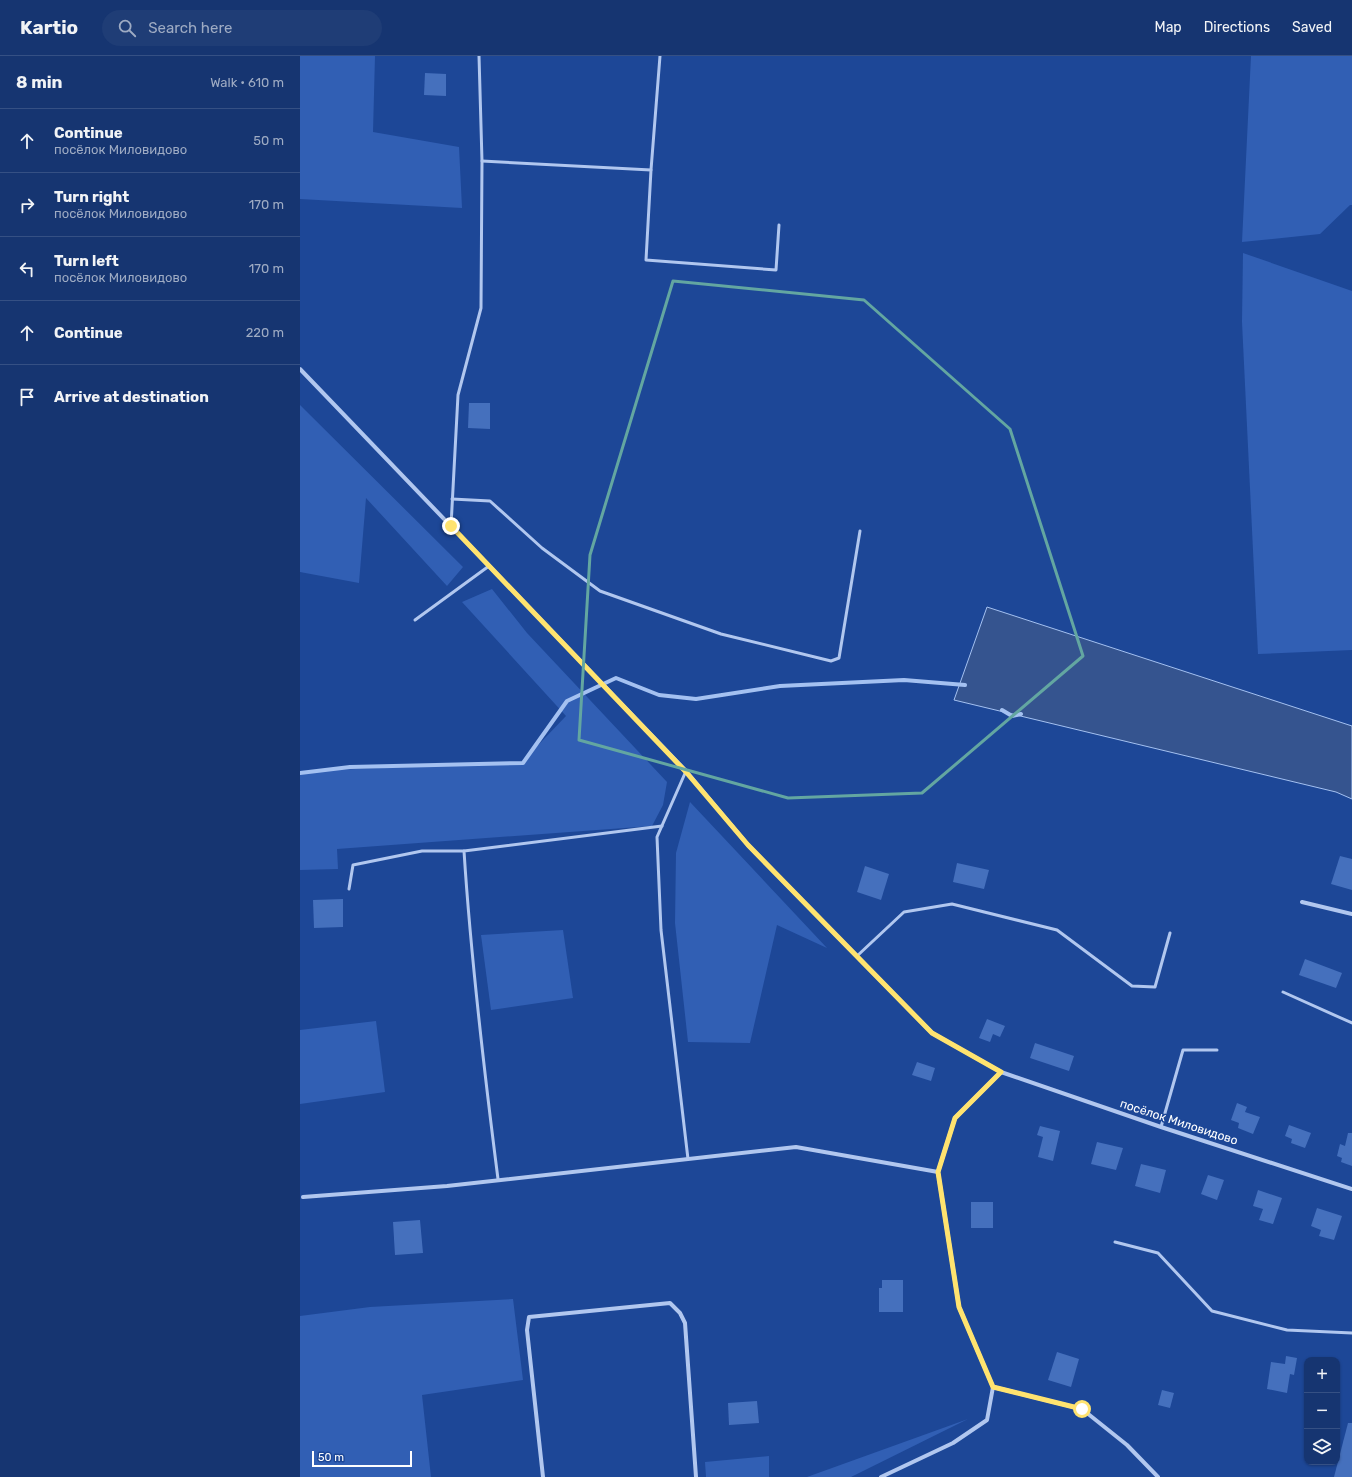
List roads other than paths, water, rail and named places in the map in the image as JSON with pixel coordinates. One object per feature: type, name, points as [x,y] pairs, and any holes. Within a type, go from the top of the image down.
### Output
[{"type":"street","name":"посёлок Миловидово","points":[[300,369],[686,772],[748,845],[932,1033],[1001,1072],[1161,1127],[1352,1189]]},
{"type":"street","points":[[1302,902],[1352,914]]},
{"type":"street","points":[[881,1477],[953,1443],[987,1420],[993,1387],[959,1307],[938,1172],[955,1118],[1001,1072]]},
{"type":"street","points":[[301,1197],[447,1186],[796,1147],[938,1172]]},
{"type":"street","points":[[543,1477],[527,1330],[529,1318],[670,1303],[680,1313],[685,1323],[696,1477]]},
{"type":"street","points":[[993,1387],[1082,1409],[1127,1445],[1158,1477]]},
{"type":"lane","points":[[451,526],[458,395],[481,308],[482,161],[479,56]]},
{"type":"lane","points":[[660,56],[646,260],[776,270],[779,225]]},
{"type":"lane","points":[[482,161],[651,170]]},
{"type":"lane","points":[[452,498],[490,501],[542,548],[600,591],[721,634],[831,661],[838,658],[860,531]]},
{"type":"lane","points":[[415,620],[489,566]]},
{"type":"lane","points":[[686,772],[657,837],[661,930],[688,1159]]},
{"type":"lane","points":[[349,889],[354,865],[422,851],[464,851],[662,826]]},
{"type":"lane","points":[[464,851],[469,926],[479,1026],[498,1180]]},
{"type":"lane","points":[[857,956],[904,912],[952,904],[1057,930],[1132,986],[1154,987],[1170,933]]},
{"type":"lane","points":[[1283,992],[1352,1023]]},
{"type":"lane","points":[[1161,1127],[1183,1050],[1217,1050]]},
{"type":"lane","points":[[1115,1242],[1158,1253],[1212,1311],[1287,1330],[1352,1333]]},
{"type":"waterway","points":[[300,773],[350,767],[523,763],[567,701],[616,678],[659,695],[696,699],[780,686],[904,680],[965,685]]},
{"type":"waterway","points":[[1002,710],[1012,716],[1021,714]]}]
